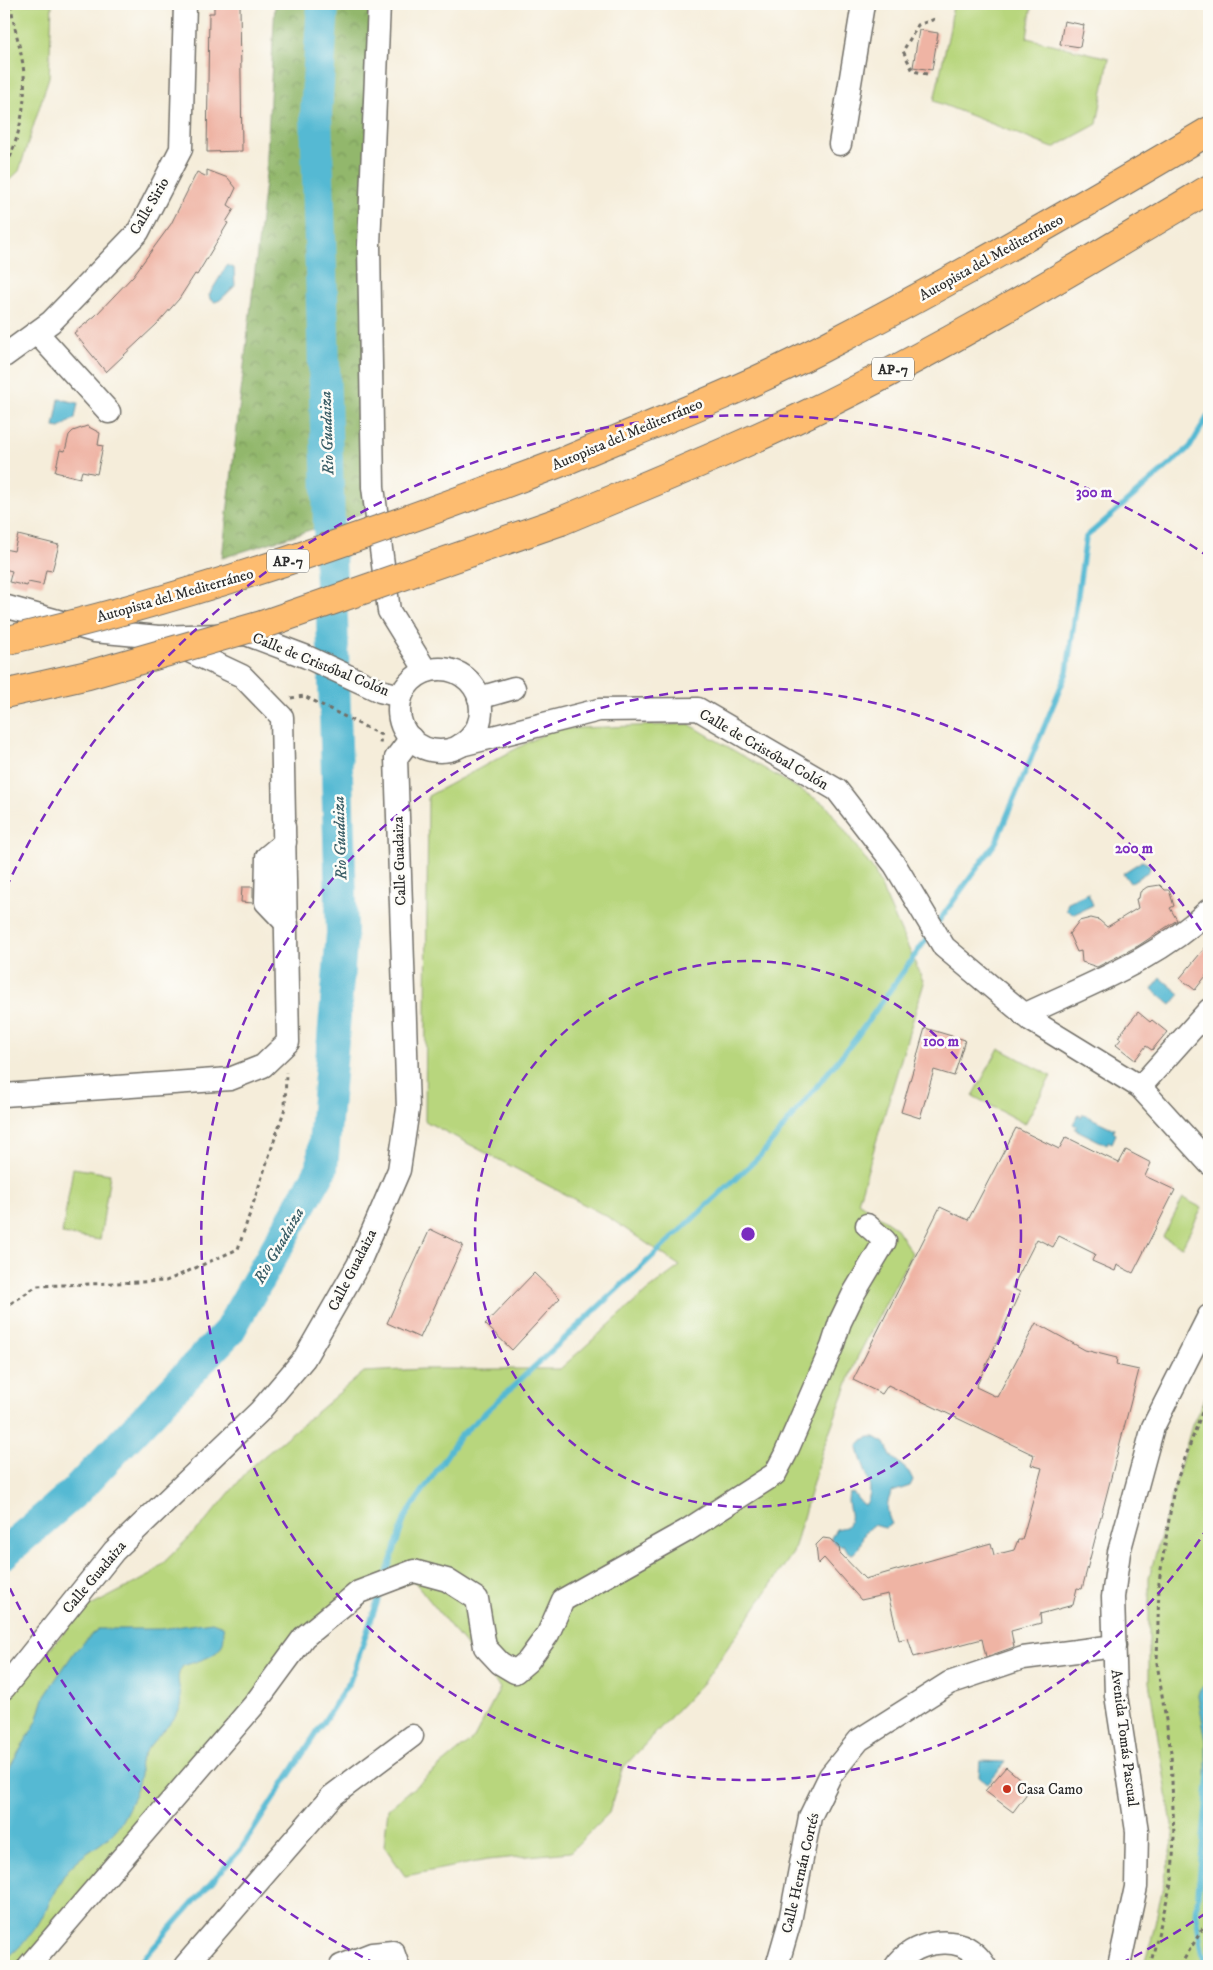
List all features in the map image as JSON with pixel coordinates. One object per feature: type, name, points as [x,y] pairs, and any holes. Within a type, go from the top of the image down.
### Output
[{"type":"highway","name":"Autopista del Mediterráneo","points":[[4,641],[62,628],[228,581],[406,522],[565,461],[700,404],[833,343],[1030,236],[1209,131]]},
{"type":"highway","name":"AP-7","points":[[4,694],[88,675],[262,625],[561,521],[685,469],[808,414],[1012,307],[1209,189]]},
{"type":"street","name":"Calle Sirio","points":[[4,356],[52,322],[138,232],[181,149],[185,4]]},
{"type":"street","points":[[379,4],[369,245],[373,487],[389,610],[426,671]]},
{"type":"street","points":[[840,144],[863,4]]},
{"type":"street","points":[[36,333],[109,412]]},
{"type":"street","name":"Calle de Cristóbal Colón","points":[[4,606],[94,631],[159,637],[246,634],[307,657],[390,693]]},
{"type":"street","points":[[4,1095],[230,1079],[263,1066],[288,1042],[282,716],[242,676],[159,637]]},
{"type":"street","points":[[439,669],[452,671],[468,681],[479,698],[480,712],[478,724],[471,736],[461,745],[448,750],[435,750],[422,746],[411,738],[400,718],[390,693],[406,686],[415,677],[426,671],[439,669]]},
{"type":"street","points":[[479,698],[514,688]]},
{"type":"street","name":"Calle de Cristóbal Colón","points":[[461,745],[599,710],[698,709],[837,790],[895,865],[944,947],[1024,1015],[1140,1087],[1209,1163]]},
{"type":"street","name":"Calle Guadaiza","points":[[4,1688],[114,1551],[259,1412],[304,1359],[358,1265],[400,1170],[408,1109],[396,758],[411,738]]},
{"type":"street","points":[[1024,1015],[1136,963],[1187,931],[1209,910]]},
{"type":"street","points":[[1140,1087],[1209,1010]]},
{"type":"street","points":[[29,1966],[254,1705],[304,1637],[359,1592],[414,1571],[447,1580],[477,1599],[485,1647],[500,1663],[515,1672],[528,1661],[548,1634],[564,1600],[686,1531],[775,1474],[832,1347],[847,1308],[885,1241],[867,1224]]},
{"type":"street","name":"Avenida Tomás Pascual","points":[[1119,1966],[1136,1887],[1137,1831],[1116,1695],[1113,1597],[1119,1552],[1153,1427],[1209,1316]]},
{"type":"street","name":"Calle Hernán Cortés","points":[[777,1966],[790,1921],[810,1817],[830,1776],[859,1740],[949,1683],[1023,1658],[1115,1646]]},
{"type":"street","points":[[185,1966],[332,1796],[412,1736]]},
{"type":"street","points":[[896,1966],[902,1957],[925,1944],[951,1942],[975,1952],[985,1966]]},
{"type":"street","points":[[341,1966],[372,1954],[393,1952],[398,1966]]},
{"type":"path","points":[[4,172],[16,145],[24,102],[23,66],[12,4]]},
{"type":"path","points":[[927,74],[913,71],[903,51],[918,24],[929,19],[935,19]]},
{"type":"path","points":[[304,696],[380,735]]},
{"type":"path","points":[[4,1308],[37,1286],[166,1281],[238,1249],[285,1108],[288,1042]]},
{"type":"path","points":[[1150,1966],[1172,1880],[1174,1837],[1171,1752],[1157,1663],[1159,1582],[1174,1488],[1209,1393]]},
{"type":"path","points":[[1180,1966],[1209,1918]]},
{"type":"green space","points":[[4,4],[52,4],[49,77],[19,171],[4,185]]},
{"type":"green space","points":[[275,4],[379,4],[376,509],[222,558],[266,174]]},
{"type":"green space","points":[[953,4],[1032,4],[1027,38],[1109,58],[1097,124],[1053,148],[934,101],[950,28]]},
{"type":"green space","points":[[689,724],[826,805],[874,871],[924,983],[858,1202],[895,1227],[912,1253],[858,1356],[821,1454],[793,1553],[706,1679],[622,1769],[609,1813],[570,1852],[487,1860],[405,1876],[384,1846],[388,1809],[474,1738],[500,1688],[414,1581],[352,1605],[305,1652],[37,1966],[4,1966],[4,1703],[83,1610],[151,1575],[206,1521],[250,1468],[364,1372],[424,1369],[560,1369],[648,1290],[680,1266],[608,1217],[425,1121],[428,796],[553,729]]},
{"type":"green space","points":[[999,1048],[1051,1076],[1025,1124],[973,1096]]},
{"type":"green space","points":[[73,1168],[110,1174],[100,1240],[62,1234]]},
{"type":"green space","points":[[1183,1198],[1202,1208],[1182,1247],[1163,1237]]},
{"type":"green space","points":[[1209,1389],[1209,1966],[1143,1966],[1151,1941],[1174,1837],[1149,1682],[1149,1577],[1192,1425]]},
{"type":"water","points":[[227,265],[234,268],[235,286],[220,300],[215,302],[210,299],[209,295]]},
{"type":"water","points":[[59,399],[78,403],[75,418],[60,428],[54,427]]},
{"type":"water","points":[[1142,861],[1150,865],[1149,871],[1130,883],[1123,873]]},
{"type":"water","points":[[1088,893],[1093,905],[1074,914],[1066,910],[1068,902]]},
{"type":"water","points":[[1161,978],[1180,994],[1171,1005],[1152,989]]},
{"type":"water","points":[[1083,1114],[1114,1129],[1113,1132],[1116,1134],[1112,1143],[1108,1141],[1107,1145],[1075,1129],[1077,1126],[1073,1124],[1078,1115],[1082,1117]]},
{"type":"water","points":[[869,1437],[875,1437],[885,1443],[892,1457],[909,1472],[913,1480],[910,1486],[892,1492],[890,1496],[888,1512],[892,1524],[885,1528],[873,1525],[865,1533],[859,1548],[852,1554],[848,1552],[844,1545],[839,1545],[830,1540],[836,1529],[846,1527],[849,1523],[849,1494],[853,1493],[865,1505],[869,1498],[869,1483],[858,1446]]},
{"type":"water","points":[[212,1622],[223,1626],[224,1636],[222,1644],[214,1654],[183,1666],[180,1671],[178,1682],[181,1698],[180,1709],[149,1746],[140,1762],[140,1775],[135,1794],[120,1824],[108,1838],[73,1864],[67,1871],[37,1926],[24,1942],[4,1960],[4,1777],[37,1721],[45,1695],[75,1651],[98,1629],[161,1629]]},
{"type":"water","points":[[1209,1681],[1209,1782],[1206,1776],[1206,1742],[1198,1695],[1200,1689]]},
{"type":"water","points":[[980,1761],[1006,1762],[988,1784],[979,1777]]},
{"type":"building","points":[[214,4],[240,4],[242,151],[207,152],[209,13],[214,13]]},
{"type":"building","points":[[1064,21],[1084,25],[1080,47],[1060,44]]},
{"type":"building","points":[[919,30],[938,33],[932,70],[913,67]]},
{"type":"building","points":[[207,170],[228,178],[236,188],[228,205],[234,209],[226,222],[228,223],[197,275],[195,274],[179,299],[157,324],[106,372],[74,333],[95,316],[133,276],[171,224],[197,172],[207,177]]},
{"type":"building","points":[[87,426],[100,433],[98,445],[103,446],[97,474],[82,471],[80,478],[55,472],[60,450],[65,451],[69,435],[73,431]]},
{"type":"building","points":[[18,535],[59,545],[52,571],[46,570],[43,585],[28,582],[27,586],[9,582],[12,571],[4,569],[4,549],[14,551]]},
{"type":"building","points":[[1160,885],[1165,890],[1169,890],[1174,906],[1170,908],[1177,920],[1138,946],[1097,967],[1082,962],[1081,951],[1077,952],[1069,934],[1079,921],[1091,918],[1099,920],[1107,927],[1138,908],[1136,899],[1139,898],[1140,892],[1147,887]]},
{"type":"building","points":[[242,887],[253,887],[253,903],[241,902]]},
{"type":"building","points":[[1209,943],[1209,972],[1195,990],[1180,978]]},
{"type":"building","points":[[1138,1012],[1167,1032],[1152,1050],[1146,1046],[1135,1060],[1116,1045],[1121,1039],[1118,1037]]},
{"type":"building","points":[[925,1028],[965,1040],[954,1076],[934,1070],[920,1118],[901,1112]]},
{"type":"building","points":[[1016,1128],[1059,1149],[1066,1137],[1119,1163],[1126,1150],[1151,1163],[1145,1176],[1175,1190],[1133,1273],[1117,1265],[1115,1271],[1092,1261],[1095,1254],[1059,1236],[1053,1247],[1037,1239],[1012,1288],[1020,1292],[976,1387],[997,1397],[1036,1323],[1085,1350],[1117,1358],[1116,1365],[1139,1370],[1082,1589],[1077,1588],[1073,1605],[1040,1614],[1041,1623],[1011,1631],[1014,1647],[986,1657],[982,1639],[914,1657],[908,1638],[899,1640],[888,1594],[861,1600],[824,1558],[818,1564],[816,1545],[823,1538],[830,1539],[839,1547],[840,1553],[865,1579],[991,1543],[994,1555],[1014,1550],[1018,1540],[1022,1540],[1042,1468],[1031,1465],[1034,1455],[888,1385],[882,1394],[853,1380],[940,1207],[968,1220]]},
{"type":"building","points":[[430,1229],[463,1245],[420,1338],[387,1323]]},
{"type":"building","points":[[534,1273],[560,1298],[512,1350],[485,1324]]},
{"type":"building","name":"Casa Camo","points":[[1006,1767],[1031,1788],[1013,1812],[985,1791]]},
{"type":"waterway","name":"Rio Guadaiza","points":[[4,1553],[76,1491],[229,1331],[322,1168],[342,933],[316,114],[323,4]]},
{"type":"waterway","points":[[936,925],[996,842],[1067,672],[1086,537],[1190,447],[1209,414]]},
{"type":"waterway","points":[[386,1575],[405,1517],[460,1436],[761,1155],[856,1038],[930,934]]},
{"type":"waterway","points":[[137,1966],[241,1849],[350,1681],[381,1591]]},
{"type":"waterway","points":[[1205,1966],[1196,1916],[1209,1774]]},
{"type":"place","name":"Casa Camo","points":[[1007,1789]]}]
